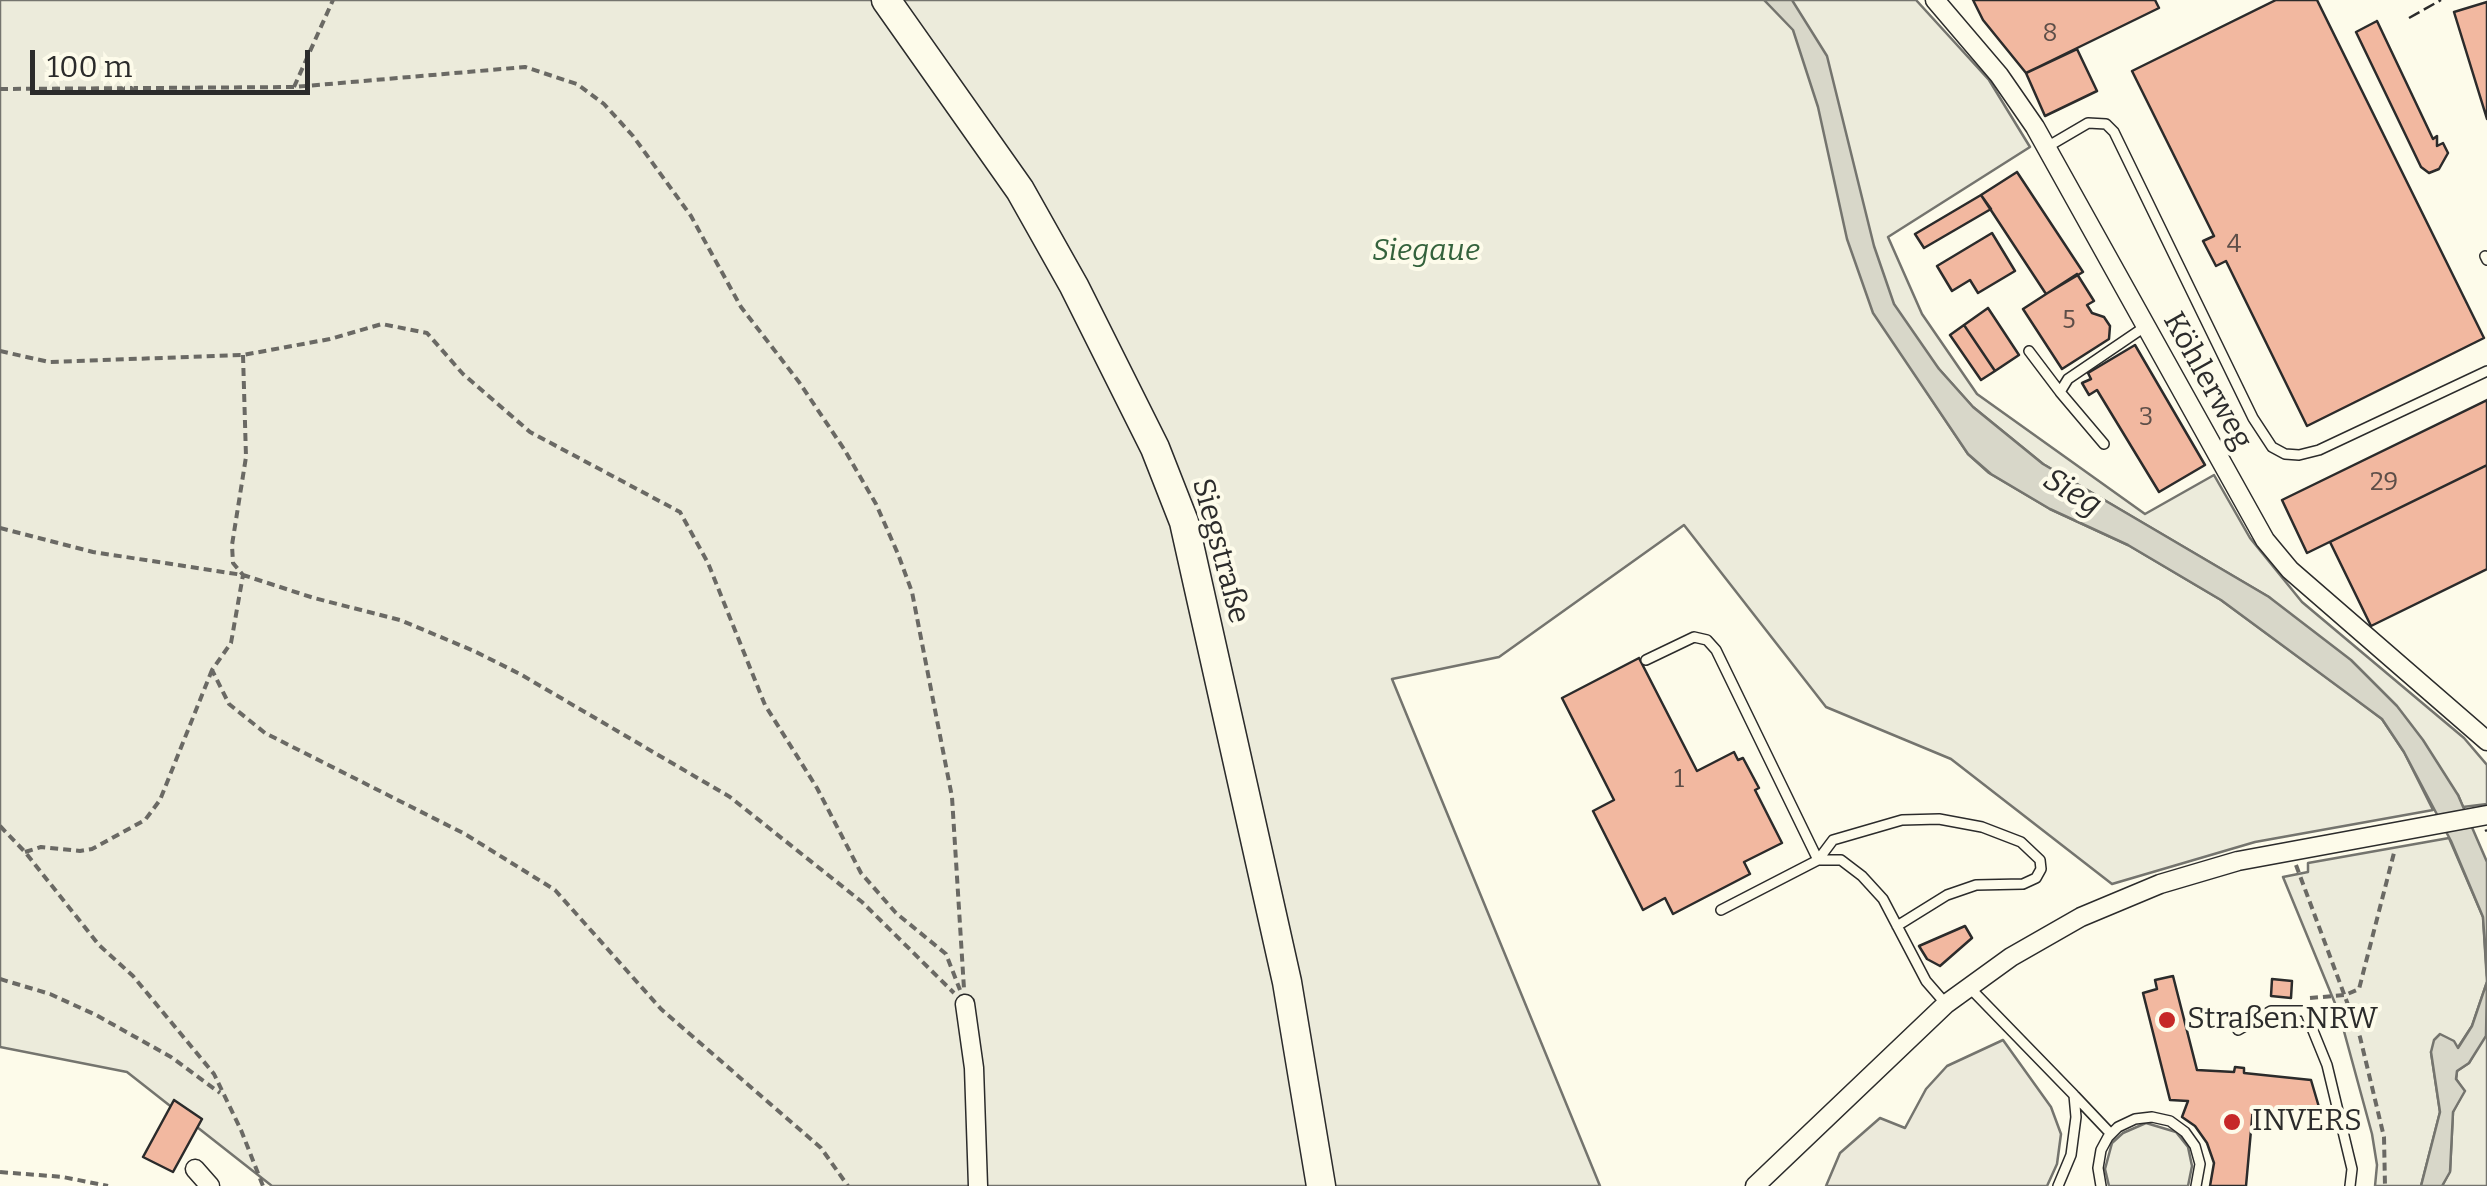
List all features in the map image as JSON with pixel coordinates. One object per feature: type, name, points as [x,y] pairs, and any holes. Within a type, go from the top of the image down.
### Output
[{"type":"main road","name":"Siegstraße","points":[[886,0],[1020,190],[1074,286],[1155,448],[1184,522],[1284,964],[1321,1186]]},
{"type":"street","name":"Köhlerweg","points":[[1935,0],[1998,75],[2047,147],[2265,540],[2290,570],[2487,741]]},
{"type":"street","points":[[1755,1186],[1946,1004],[2040,940],[2127,896],[2193,873],[2290,850],[2485,815]]},
{"type":"street","points":[[965,1004],[974,1068],[978,1186]]},
{"type":"street","points":[[195,1169],[210,1186]]},
{"type":"lane","points":[[2047,147],[2088,123],[2106,124],[2114,132],[2253,418],[2272,446],[2284,454],[2319,450],[2487,372]]},
{"type":"lane","points":[[2060,392],[2068,379],[2146,326]]},
{"type":"lane","points":[[2030,350],[2104,444]]},
{"type":"lane","points":[[1646,660],[1694,638],[1707,640],[1716,650],[1818,860]]},
{"type":"lane","points":[[1721,910],[1818,860],[1833,840],[1902,820],[1940,819],[1982,827],[2021,842],[2040,860],[2036,878],[2023,884],[1976,885],[1947,895],[1897,926]]},
{"type":"lane","points":[[1818,860],[1841,860],[1862,876],[1882,900],[1926,981],[1946,1004]]},
{"type":"lane","points":[[1969,987],[2111,1134]]},
{"type":"lane","points":[[2238,1030],[2271,1012],[2305,1012],[2327,1064],[2352,1170],[2350,1186]]},
{"type":"lane","points":[[2058,1186],[2072,1155],[2074,1095]]},
{"type":"lane","points":[[2101,1186],[2101,1150],[2111,1134],[2135,1119],[2152,1117],[2185,1132],[2195,1146],[2200,1164],[2196,1186]]},
{"type":"path","points":[[294,86],[334,0]]},
{"type":"path","points":[[0,89],[294,86],[525,66],[577,84],[604,104],[692,216],[741,307],[844,449],[876,504],[912,592],[952,797],[965,1004]]},
{"type":"path","points":[[0,351],[49,362],[242,355],[330,339],[382,324],[427,333],[464,374],[530,432],[680,512],[708,563],[765,705],[861,872],[896,913],[946,954],[965,1004]]},
{"type":"path","points":[[26,852],[41,847],[92,849],[144,820],[160,800],[212,670],[231,642],[243,574],[233,562],[232,544],[246,458],[242,355]]},
{"type":"path","points":[[0,528],[93,552],[243,574],[314,598],[400,620],[474,651],[730,797],[862,902],[965,1004]]},
{"type":"path","points":[[212,670],[229,704],[265,733],[465,834],[555,890],[662,1010],[821,1148],[848,1186]]},
{"type":"path","points":[[0,826],[214,1074],[263,1186]]},
{"type":"path","points":[[2324,995],[2345,995],[2360,989],[2365,956],[2395,848]]},
{"type":"path","points":[[2290,850],[2360,1037],[2381,1123],[2386,1186]]},
{"type":"path","points":[[0,979],[50,994],[138,1036],[208,1081],[225,1098]]},
{"type":"path","points":[[0,1172],[63,1177],[108,1186]]},
{"type":"green space","name":"Siegaue","points":[[0,0],[1916,0],[1989,80],[2030,147],[1888,237],[1922,314],[1977,394],[2145,514],[2214,475],[2250,538],[2302,602],[2464,738],[2487,765],[2487,804],[2463,807],[2458,795],[2269,597],[2043,464],[1973,407],[1939,369],[1875,314],[1968,454],[1989,473],[2050,509],[2128,545],[2221,600],[2382,719],[2404,752],[2433,810],[2255,842],[2112,884],[1951,759],[1826,707],[1684,525],[1499,657],[1392,679],[1600,1186],[272,1186],[127,1072],[0,1047]]},
{"type":"green space","points":[[2449,838],[2483,917],[2487,982],[2472,1026],[2457,1049],[2431,1052],[2440,1112],[2421,1186],[2375,1186],[2377,1165],[2372,1134],[2339,1013],[2283,877],[2308,872],[2308,863]]},
{"type":"green space","points":[[2487,1031],[2487,1186],[2442,1186],[2450,1171],[2453,1112],[2464,1091],[2456,1079],[2457,1071],[2469,1063]]},
{"type":"green space","points":[[2146,1123],[2176,1132],[2188,1147],[2192,1166],[2188,1186],[2109,1186],[2105,1169],[2112,1143],[2123,1133]]},
{"type":"shaded area","points":[[2003,1040],[2051,1107],[2061,1134],[2057,1164],[2047,1186],[1826,1186],[1840,1153],[1880,1118],[1905,1128],[1926,1089],[1947,1066]]},
{"type":"water","name":"Sieg","points":[[1764,0],[1792,0],[1827,56],[1874,246],[1894,304],[1939,369],[1973,407],[2043,464],[2269,597],[2351,660],[2397,706],[2423,740],[2458,795],[2487,862],[2487,976],[2483,917],[2451,841],[2382,719],[2221,600],[2128,545],[2050,509],[1991,474],[1968,454],[1873,313],[1847,239],[1818,107],[1793,30]]},
{"type":"water","points":[[2487,982],[2486,1036],[2469,1063],[2457,1071],[2456,1079],[2465,1091],[2453,1112],[2450,1172],[2442,1186],[2421,1186],[2440,1112],[2431,1052],[2434,1040],[2440,1034],[2454,1041],[2458,1048],[2472,1026]]},
{"type":"building","points":[[1973,0],[2155,0],[2159,8],[2026,73],[1983,20]]},
{"type":"building","points":[[2276,0],[2317,0],[2484,338],[2307,426],[2226,261],[2216,266],[2203,241],[2214,236],[2132,71]]},
{"type":"building","points":[[2487,2],[2487,119],[2454,12]]},
{"type":"building","points":[[2377,21],[2433,139],[2437,136],[2437,146],[2443,143],[2448,153],[2439,169],[2429,173],[2421,167],[2356,32]]},
{"type":"building","points":[[2077,49],[2097,91],[2045,116],[2026,73]]},
{"type":"building","points":[[2017,172],[2083,272],[2046,294],[1981,195]]},
{"type":"building","points":[[1981,195],[1991,209],[1924,248],[1915,234]]},
{"type":"building","points":[[1992,233],[2015,271],[1978,293],[1970,280],[1952,291],[1937,266]]},
{"type":"building","points":[[2077,274],[2094,301],[2087,305],[2092,313],[2104,317],[2110,326],[2109,339],[2062,369],[2023,309]]},
{"type":"building","points":[[1988,308],[2019,355],[1995,371],[1964,325]]},
{"type":"building","points":[[1964,325],[1995,371],[1981,380],[1950,335]]},
{"type":"building","points":[[2135,345],[2205,465],[2159,492],[2097,390],[2089,395],[2082,383],[2091,379],[2088,373]]},
{"type":"building","points":[[2487,400],[2487,465],[2307,553],[2282,500]]},
{"type":"building","points":[[2487,465],[2487,569],[2371,626],[2330,542]]},
{"type":"building","points":[[1639,658],[1697,771],[1734,752],[1738,760],[1743,758],[1782,843],[1744,862],[1750,874],[1673,914],[1665,898],[1643,910],[1593,811],[1614,800],[1562,698]]},
{"type":"building","points":[[1965,926],[1972,938],[1940,966],[1927,959],[1919,946]]},
{"type":"building","points":[[2173,976],[2197,1070],[2234,1072],[2235,1067],[2244,1068],[2244,1073],[2311,1080],[2321,1114],[2253,1108],[2246,1186],[2210,1186],[2214,1163],[2207,1143],[2195,1126],[2182,1117],[2188,1101],[2170,1100],[2143,993],[2157,989],[2155,980]]},
{"type":"building","points":[[2272,979],[2292,981],[2291,998],[2271,996]]},
{"type":"building","points":[[174,1100],[202,1119],[173,1172],[143,1157]]},
{"type":"fence","points":[[2409,18],[2441,0]]},
{"type":"place","name":"Straßen.NRW","points":[[2167,1020]]},
{"type":"place","name":"INVERS","points":[[2232,1122]]}]
